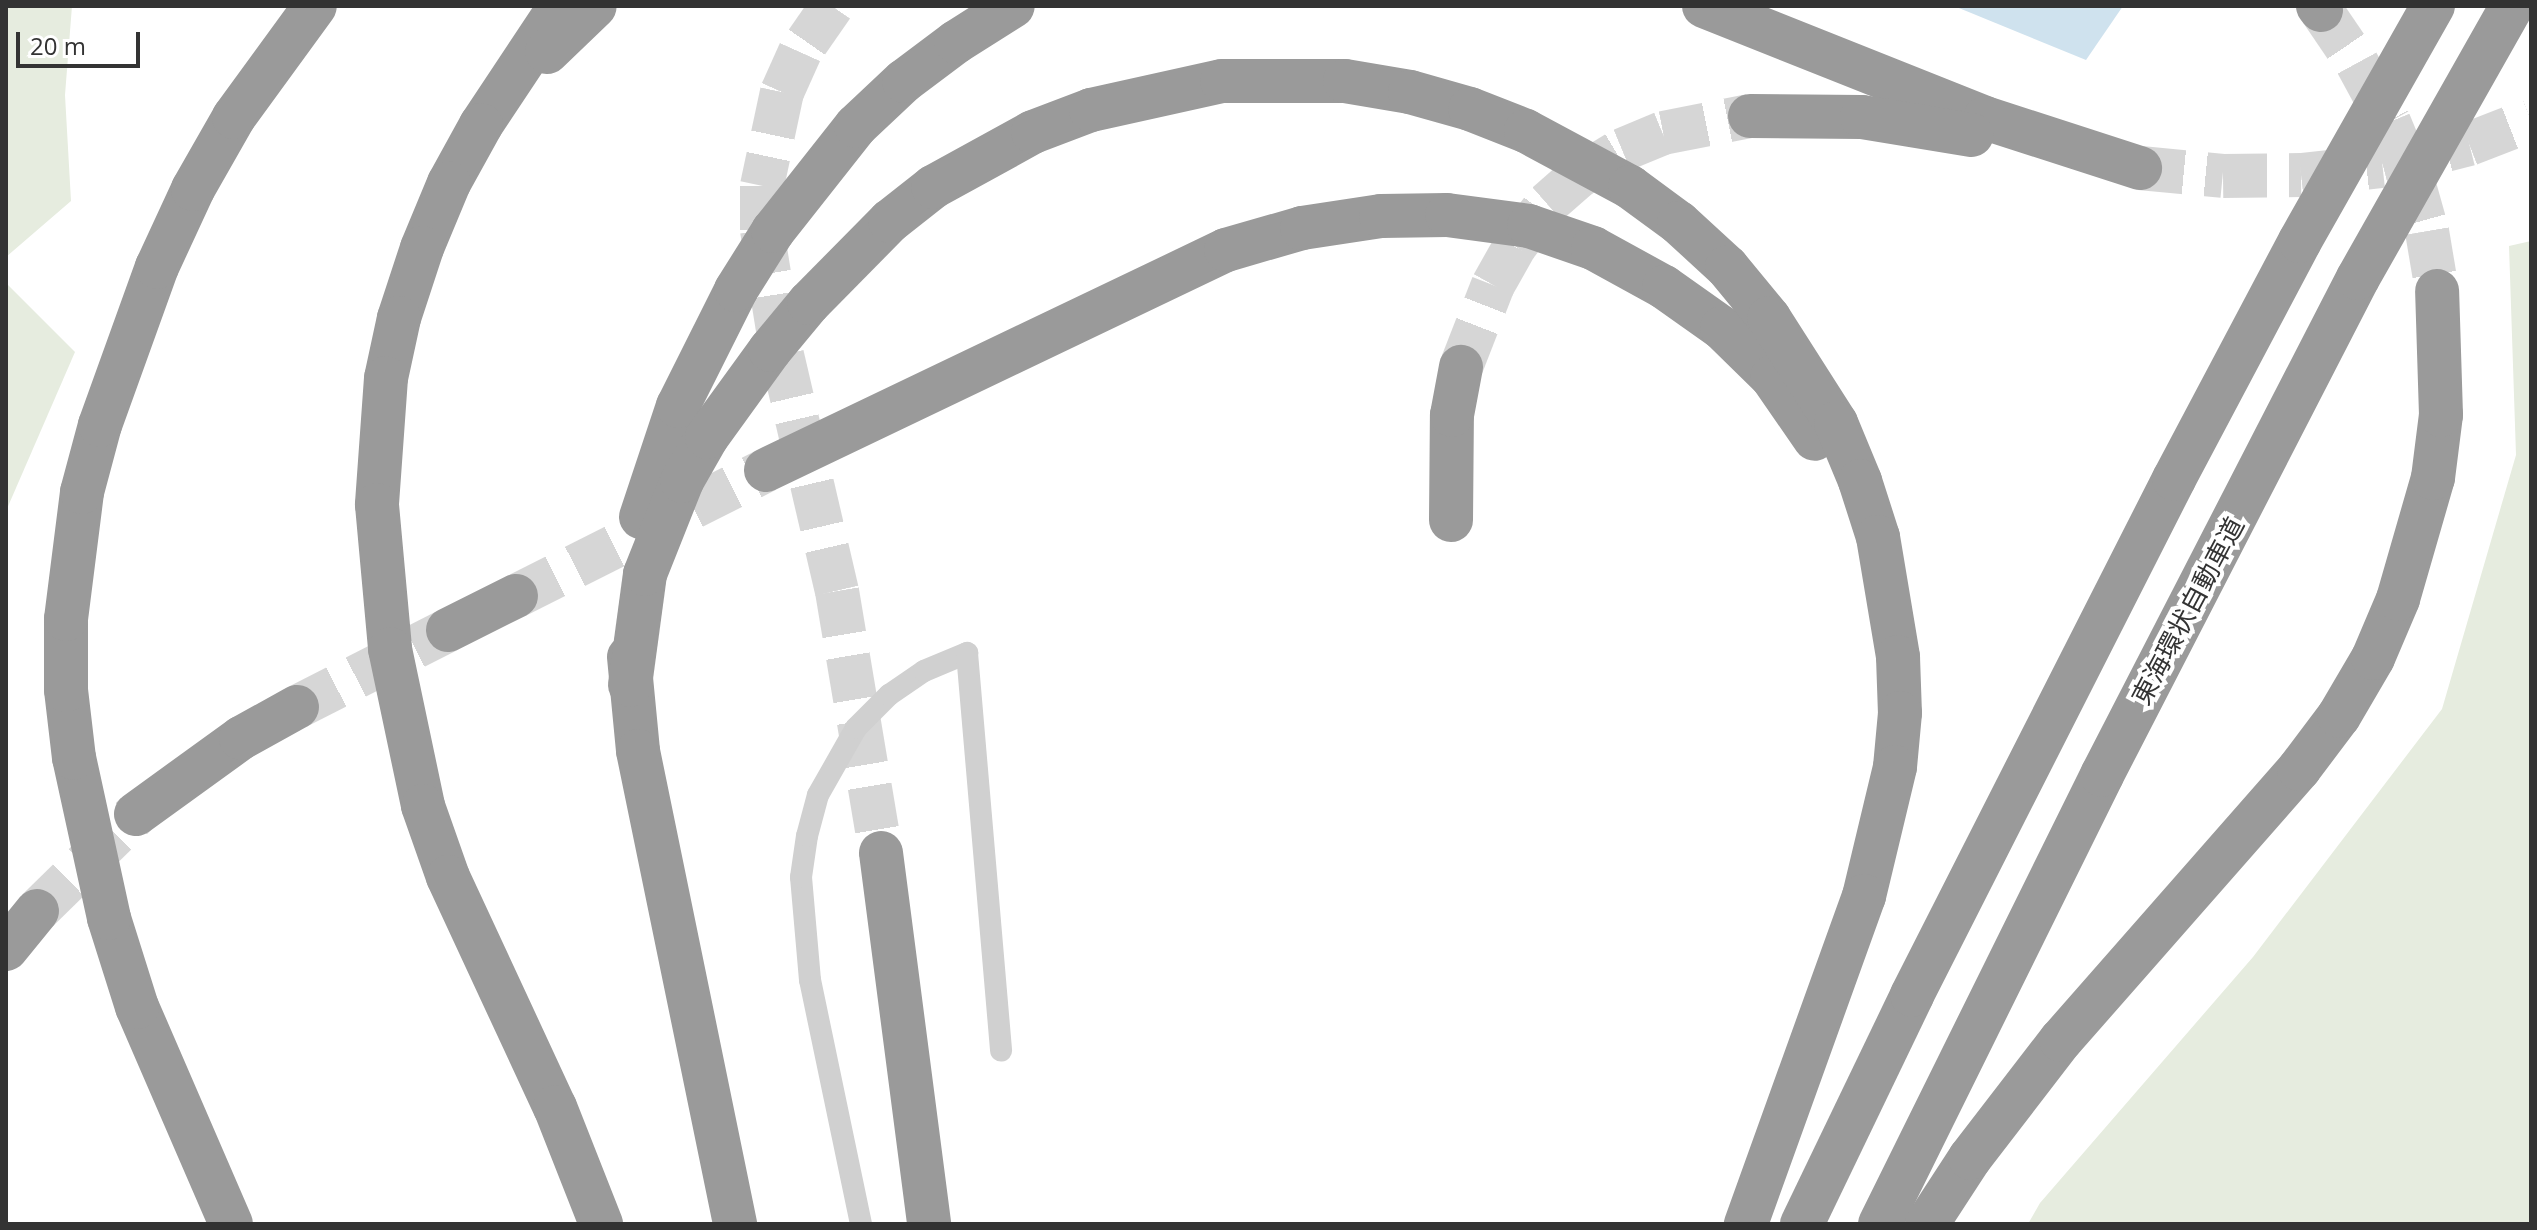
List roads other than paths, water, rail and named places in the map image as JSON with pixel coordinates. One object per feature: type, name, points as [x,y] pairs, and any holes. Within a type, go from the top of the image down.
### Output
[{"type":"highway","points":[[231,1224],[137,1007],[109,918],[74,758],[66,690],[66,619],[72,555],[86,478],[126,347],[157,267],[193,189],[234,117],[315,6]]},
{"type":"highway","points":[[560,6],[481,125],[449,183],[422,248],[399,318],[386,378],[379,443],[381,573],[403,716],[428,820],[448,877],[555,1107],[601,1224]]},
{"type":"highway","points":[[481,125],[595,6]]},
{"type":"highway","points":[[735,1224],[638,751],[630,685],[627,616],[631,568],[641,516],[678,406],[736,290],[780,221],[856,126],[914,73],[1013,6]]},
{"type":"highway","points":[[1704,6],[1985,118],[2140,168],[1921,124],[1862,117],[1750,116]]},
{"type":"highway","points":[[1802,1224],[1912,995],[2174,479],[2300,241],[2433,6]]},
{"type":"highway","name":"東海環状自動車道","points":[[1880,1224],[2102,775],[2358,278],[2512,6]]},
{"type":"highway","points":[[630,685],[645,574],[682,481],[743,386],[849,259],[933,187],[1033,132],[1091,110],[1222,81],[1345,81],[1410,92],[1470,109],[1579,157],[1679,223],[1727,267],[1769,318],[1836,423],[1860,481],[1878,537],[1889,596],[1900,713],[1895,767],[1881,829],[1838,974],[1746,1224]]},
{"type":"highway","points":[[766,470],[1226,250],[1302,228],[1381,216],[1447,215],[1529,226],[1593,248],[1664,287],[1722,328],[1772,377],[1830,460],[1889,596]]},
{"type":"highway","points":[[1927,1224],[1970,1158],[2061,1040],[2299,769],[2339,716],[2373,658],[2403,585],[2433,478],[2441,415],[2437,291]]},
{"type":"highway","points":[[1451,520],[1452,415],[1461,367]]},
{"type":"highway","points":[[448,630],[516,596]]},
{"type":"highway","points":[[136,814],[230,745],[297,707]]},
{"type":"highway","points":[[881,853],[929,1224]]},
{"type":"highway","points":[[6,949],[37,911]]},
{"type":"lane","points":[[861,1224],[810,980],[801,877],[807,836],[818,795],[856,728],[889,695],[924,671],[967,653],[1001,1051]]},
{"type":"water","points":[[1954,6],[2123,6],[2086,60]]},
{"type":"tunnel","points":[[832,6],[800,52],[782,92],[762,186],[762,230],[782,355],[837,591],[881,853]]},
{"type":"tunnel","points":[[2321,10],[2357,63],[2389,122],[2412,178],[2427,231],[2437,291]]},
{"type":"tunnel","points":[[1461,367],[1493,285],[1515,246],[1547,204],[1579,176],[1622,150],[1663,133],[1750,116]]},
{"type":"tunnel","points":[[2140,168],[2223,176],[2301,175],[2383,166],[2469,144],[2531,120]]},
{"type":"tunnel","points":[[516,596],[766,470]]},
{"type":"tunnel","points":[[297,707],[448,630]]},
{"type":"tunnel","points":[[37,911],[136,814]]}]
